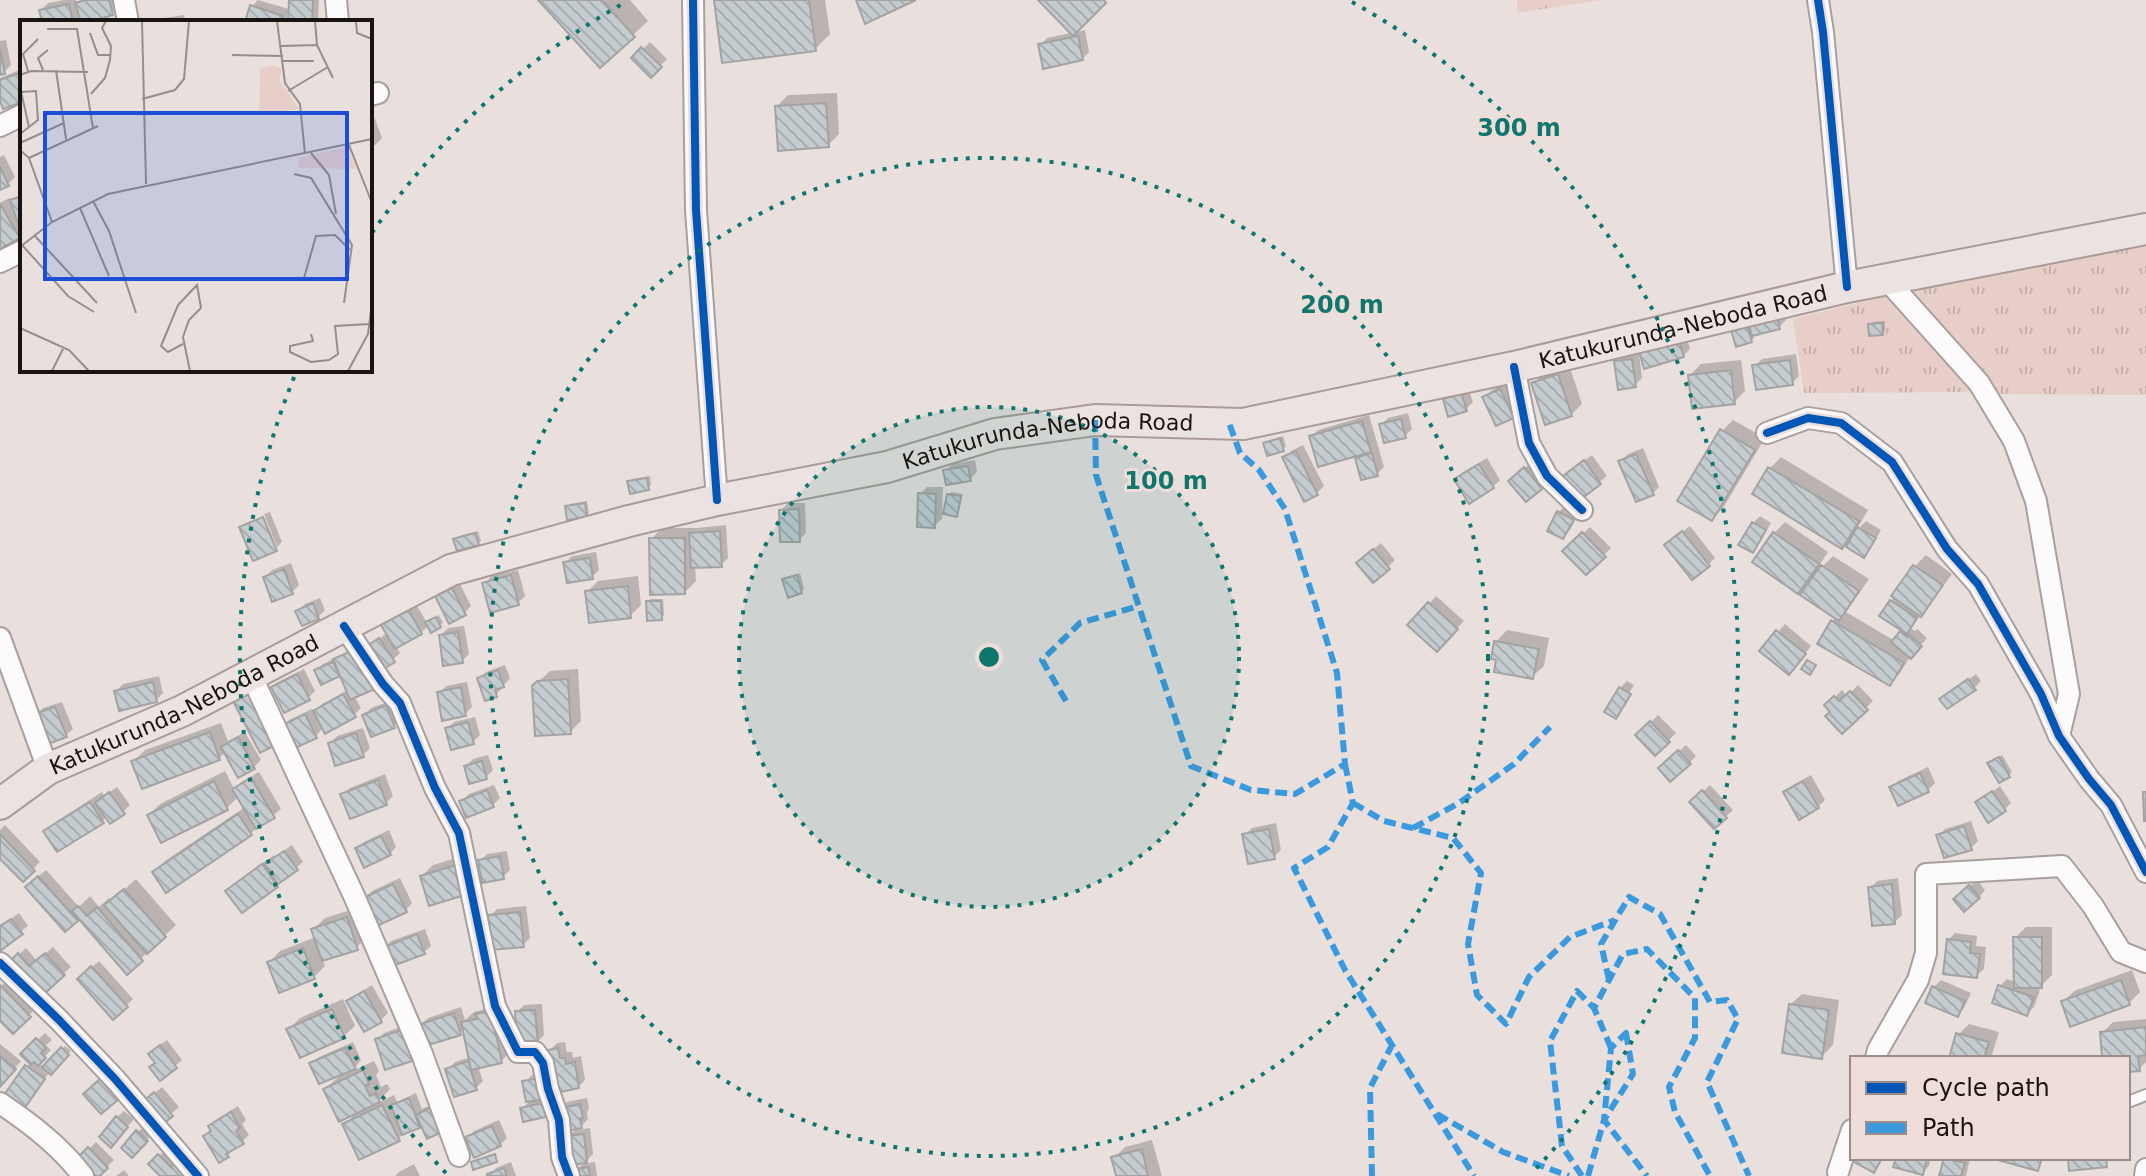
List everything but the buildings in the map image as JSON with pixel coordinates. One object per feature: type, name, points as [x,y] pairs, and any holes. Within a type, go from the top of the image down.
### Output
[{"type":"main road","name":"Katukurunda-Neboda Road","points":[[0,804],[48,769],[182,711],[451,570],[629,521],[717,500],[887,467],[995,434],[1095,420],[1243,424],[1514,367],[1847,287],[2146,229]]},
{"type":"street","points":[[124,0],[128,20]]},
{"type":"street","points":[[336,0],[338,20]]},
{"type":"street","points":[[693,0],[696,210],[717,500]]},
{"type":"street","points":[[1818,0],[1847,287]]},
{"type":"street","points":[[0,126],[20,116]]},
{"type":"street","points":[[0,262],[20,252]]},
{"type":"street","points":[[1887,280],[1979,383],[2014,441],[2036,501],[2069,694],[2059,736]]},
{"type":"street","points":[[1514,367],[1529,443],[1547,476],[1582,510]]},
{"type":"street","points":[[1767,433],[1808,418],[1841,423],[1892,462],[1947,549],[1978,584],[2041,694],[2059,736],[2111,805],[2146,872]]},
{"type":"street","points":[[344,626],[383,684],[400,703],[435,788],[459,833],[495,1006],[518,1052],[535,1052],[543,1063],[559,1120],[562,1157],[569,1176]]},
{"type":"street","points":[[0,638],[48,769]]},
{"type":"street","points":[[251,675],[422,1054],[459,1156]]},
{"type":"street","points":[[1883,1055],[1918,980],[1926,953],[1926,874],[2062,866],[2093,906],[2121,952],[2146,962]]},
{"type":"street","points":[[0,963],[105,1069],[198,1176]]},
{"type":"street","points":[[0,1103],[66,1154],[83,1176]]},
{"type":"street","points":[[1838,1172],[1850,1136]]},
{"type":"street","points":[[2145,1176],[2146,1169]]},
{"type":"green space","points":[[1517,0],[1601,0],[1517,13]]},
{"type":"green space","points":[[2146,240],[2146,395],[1991,394],[1907,292]]},
{"type":"green space","points":[[1885,296],[1984,392],[1804,393],[1793,319]]},
{"type":"marked path","points":[[1095,420],[1096,475],[1191,766],[1251,790],[1295,794],[1345,764],[1337,673],[1285,509],[1259,470],[1240,453],[1229,423]]},
{"type":"marked path","points":[[1066,701],[1042,660],[1080,623],[1139,606]]},
{"type":"marked path","points":[[1413,828],[1459,803],[1514,764],[1550,727]]},
{"type":"marked path","points":[[1345,764],[1353,803],[1328,847],[1294,868],[1345,970],[1474,1176]]},
{"type":"marked path","points":[[1353,803],[1384,821],[1453,838],[1481,873],[1468,944],[1477,995],[1506,1024],[1529,977],[1570,937],[1615,920]]},
{"type":"marked path","points":[[1609,980],[1601,944],[1629,897],[1660,914],[1710,1002],[1727,1000],[1738,1019],[1707,1082],[1749,1176]]},
{"type":"marked path","points":[[1611,1048],[1594,1008],[1623,954],[1647,949],[1695,998],[1695,1038],[1669,1087],[1675,1112],[1710,1176]]},
{"type":"marked path","points":[[1582,1176],[1562,1146],[1550,1041],[1577,991],[1594,1008]]},
{"type":"marked path","points":[[1626,1033],[1633,1074],[1604,1120],[1611,1048],[1626,1033]]},
{"type":"marked path","points":[[1372,1176],[1370,1088],[1392,1045]]},
{"type":"marked path","points":[[1437,1114],[1503,1152],[1569,1176]]},
{"type":"marked path","points":[[1588,1176],[1604,1120],[1647,1176]]},
{"type":"cycle path","points":[[693,0],[696,210],[717,500]]},
{"type":"cycle path","points":[[1818,0],[1847,287]]},
{"type":"cycle path","points":[[1514,367],[1529,443],[1547,476],[1582,510]]},
{"type":"cycle path","points":[[1767,433],[1808,418],[1841,423],[1892,462],[1947,549],[1978,584],[2041,694],[2059,736],[2111,805],[2146,872]]},
{"type":"cycle path","points":[[344,626],[383,684],[400,703],[435,788],[459,833],[495,1006],[518,1052],[535,1052],[543,1063],[559,1120],[562,1157],[569,1176]]},
{"type":"cycle path","points":[[0,963],[115,1079],[198,1176]]}]
